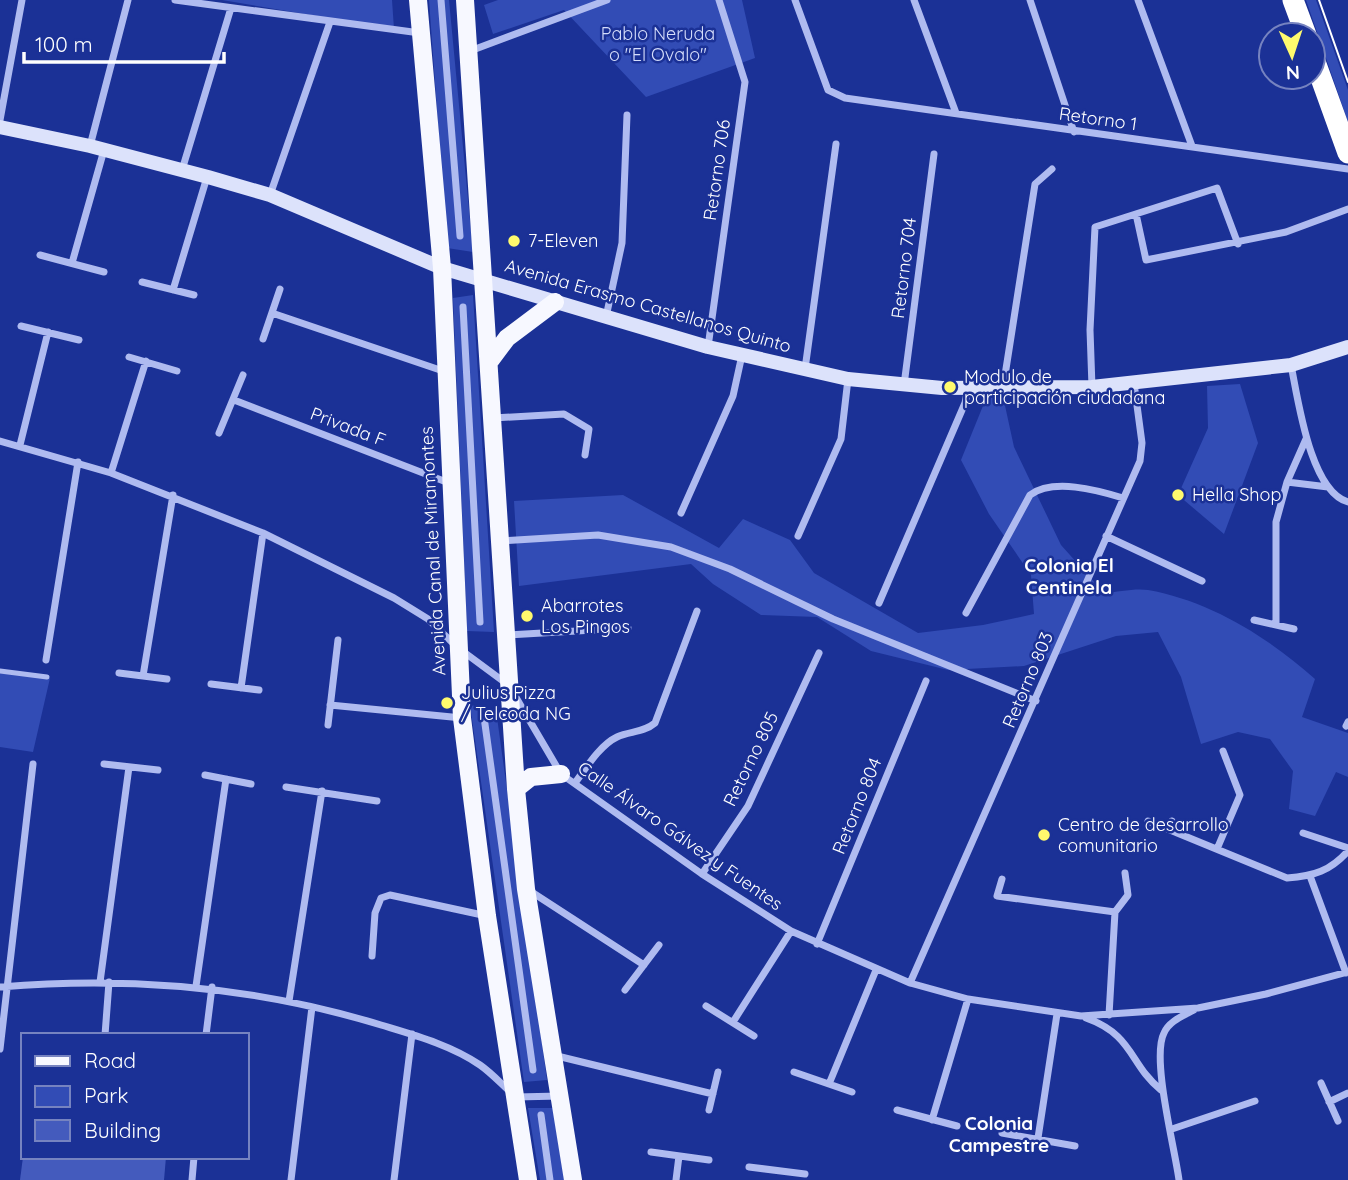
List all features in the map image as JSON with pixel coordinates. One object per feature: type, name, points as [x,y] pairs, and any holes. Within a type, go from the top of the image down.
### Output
[{"type":"highway","points":[[1293,0],[1301,21]]},
{"type":"highway","points":[[1326,91],[1348,153]]},
{"type":"main road","name":"Avenida Canal de Miramontes","points":[[418,0],[442,268],[462,718],[487,916],[528,1180]]},
{"type":"main road","points":[[469,1],[469,51],[516,789],[526,889],[573,1180]]},
{"type":"main road","points":[[489,362],[507,338],[555,302]]},
{"type":"main road","points":[[516,789],[531,777],[568,778]]},
{"type":"street","points":[[0,120],[22,0]]},
{"type":"street","points":[[72,262],[128,0]]},
{"type":"street","points":[[175,0],[421,33]]},
{"type":"street","points":[[441,0],[460,236]]},
{"type":"street","points":[[469,51],[607,0]]},
{"type":"street","name":"Retorno 706","points":[[708,346],[745,82],[719,0]]},
{"type":"street","name":"Retorno 1","points":[[795,0],[828,90],[845,98],[1348,169]]},
{"type":"street","points":[[914,0],[956,113]]},
{"type":"street","points":[[1030,0],[1074,132]]},
{"type":"street","points":[[1138,0],[1192,146]]},
{"type":"street","points":[[182,170],[232,8]]},
{"type":"street","points":[[270,195],[330,22]]},
{"type":"street","points":[[605,317],[622,243],[626,115]]},
{"type":"street","name":"Avenida Erasmo Castellanos Quinto","points":[[0,127],[97,148],[270,195],[442,268],[708,346],[848,379],[904,386],[1003,389],[1092,387],[1291,365],[1348,347]]},
{"type":"street","points":[[805,370],[836,144]]},
{"type":"street","name":"Retorno 704","points":[[904,386],[934,154]]},
{"type":"street","points":[[1003,389],[1034,184],[1052,169]]},
{"type":"street","points":[[173,290],[208,177]]},
{"type":"street","points":[[1092,387],[1090,330],[1095,227],[1217,188],[1238,244]]},
{"type":"street","points":[[1136,214],[1146,260],[1238,244],[1286,232],[1348,209]]},
{"type":"street","points":[[40,255],[104,272]]},
{"type":"street","points":[[142,282],[194,295]]},
{"type":"street","points":[[263,339],[280,289]]},
{"type":"street","points":[[463,307],[480,622]]},
{"type":"street","points":[[272,313],[446,372]]},
{"type":"street","points":[[21,326],[79,340]]},
{"type":"street","points":[[20,445],[48,332]]},
{"type":"street","points":[[681,513],[733,396],[742,354]]},
{"type":"street","points":[[129,357],[177,370]]},
{"type":"street","points":[[111,473],[146,361]]},
{"type":"street","points":[[1291,365],[1306,439],[1328,487],[1348,502]]},
{"type":"street","points":[[219,433],[243,375]]},
{"type":"street","points":[[798,536],[841,439],[848,379]]},
{"type":"street","name":"Retorno 803","points":[[910,983],[1140,461],[1134,383]]},
{"type":"street","points":[[879,604],[965,403],[968,388]]},
{"type":"street","name":"Privada F","points":[[234,400],[451,484]]},
{"type":"street","points":[[494,418],[564,414],[589,429],[585,455]]},
{"type":"street","points":[[1276,625],[1276,522],[1287,482],[1306,439]]},
{"type":"street","name":"Calle Álvaro Gálvez y Fuentes","points":[[0,441],[78,462],[173,495],[263,533],[394,598],[428,619],[457,647],[509,686],[568,778],[702,874],[791,932],[876,970],[910,983],[968,999],[1081,1016],[1198,1008],[1347,973]]},
{"type":"street","points":[[46,660],[78,462]]},
{"type":"street","points":[[1287,482],[1328,487]]},
{"type":"street","points":[[966,613],[1030,495],[1038,489],[1096,490],[1123,498]]},
{"type":"street","points":[[143,676],[173,495]]},
{"type":"street","points":[[241,688],[263,533]]},
{"type":"street","points":[[500,541],[598,535],[671,547],[730,569],[833,619],[1036,701]]},
{"type":"street","points":[[1106,536],[1202,582]]},
{"type":"street","points":[[568,778],[618,736],[647,729],[655,723],[697,611]]},
{"type":"street","points":[[1254,620],[1294,629]]},
{"type":"street","points":[[506,635],[628,628]]},
{"type":"street","points":[[328,726],[338,640]]},
{"type":"street","name":"Retorno 805","points":[[702,874],[748,806],[819,653]]},
{"type":"street","points":[[119,673],[167,679]]},
{"type":"street","name":"Retorno 804","points":[[817,944],[926,681]]},
{"type":"street","points":[[211,684],[259,690]]},
{"type":"street","points":[[330,705],[462,718]]},
{"type":"street","points":[[484,717],[533,1070]]},
{"type":"street","points":[[1217,849],[1240,795],[1223,751]]},
{"type":"street","points":[[0,1049],[5,1005],[3,987],[33,764]]},
{"type":"street","points":[[104,764],[158,770]]},
{"type":"street","points":[[100,982],[129,767]]},
{"type":"street","points":[[205,775],[251,784]]},
{"type":"street","points":[[196,986],[226,779]]},
{"type":"street","points":[[286,787],[377,801]]},
{"type":"street","points":[[289,1001],[322,791]]},
{"type":"street","points":[[1148,821],[1287,878],[1310,876],[1333,867],[1348,850],[1303,833]]},
{"type":"street","points":[[1172,821],[1175,832]]},
{"type":"street","points":[[1109,1014],[1115,912],[1128,895],[1125,873]]},
{"type":"street","points":[[1310,876],[1347,973]]},
{"type":"street","points":[[1002,879],[996,896],[1115,912]]},
{"type":"street","points":[[526,889],[644,965]]},
{"type":"street","points":[[372,956],[376,913],[381,898],[390,895],[487,916]]},
{"type":"street","points":[[733,1022],[791,932]]},
{"type":"street","points":[[625,990],[660,945]]},
{"type":"street","points":[[829,1084],[876,970]]},
{"type":"street","points":[[3,987],[100,982],[196,986],[289,1001],[412,1034],[480,1065],[516,1097],[560,1096]]},
{"type":"street","points":[[105,1033],[109,982]]},
{"type":"street","points":[[206,1033],[212,987]]},
{"type":"street","points":[[932,1120],[968,999]]},
{"type":"street","points":[[706,1006],[754,1035]]},
{"type":"street","points":[[290,1180],[312,1007]]},
{"type":"street","points":[[1179,1180],[1172,1129],[1161,1090],[1160,1047],[1164,1032],[1170,1024],[1198,1008]]},
{"type":"street","points":[[1038,1138],[1057,1014]]},
{"type":"street","points":[[1081,1016],[1116,1033],[1133,1051],[1148,1079],[1161,1090]]},
{"type":"street","points":[[394,1180],[412,1034]]},
{"type":"street","points":[[553,1054],[713,1094]]},
{"type":"street","points":[[709,1110],[718,1072]]},
{"type":"street","points":[[794,1072],[852,1092]]},
{"type":"street","points":[[1321,1083],[1338,1121]]},
{"type":"street","points":[[1329,1102],[1348,1093]]},
{"type":"street","points":[[1172,1129],[1255,1101]]},
{"type":"street","points":[[897,1110],[957,1126]]},
{"type":"street","points":[[541,1115],[551,1180]]},
{"type":"street","points":[[1002,1133],[1075,1146]]},
{"type":"street","points":[[650,1152],[709,1160]]},
{"type":"street","points":[[676,1180],[679,1156]]},
{"type":"street","points":[[192,1180],[194,1159]]},
{"type":"street","points":[[749,1167],[805,1174]]},
{"type":"street","points":[[772,1170],[772,1180]]},
{"type":"lane","points":[[0,671],[47,677]]},
{"type":"green space","points":[[222,0],[392,0],[394,29]]},
{"type":"green space","points":[[429,0],[449,0],[473,252],[447,248]]},
{"type":"green space","name":"Pablo Neruda o \"El Ovalo\"","points":[[498,0],[742,0],[755,58],[646,97],[564,10],[493,34],[484,5]]},
{"type":"green space","points":[[1306,0],[1316,0],[1323,21],[1313,21]]},
{"type":"green space","points":[[1327,31],[1348,90],[1348,122],[1327,61]]},
{"type":"green space","points":[[473,295],[494,632],[467,631],[453,298]]},
{"type":"green space","points":[[1240,384],[1258,443],[1224,534],[1178,495],[1208,428],[1207,386]]},
{"type":"green space","points":[[987,396],[1004,401],[1014,447],[1061,545],[1104,593],[1148,590],[1194,603],[1258,635],[1315,679],[1302,717],[1348,733],[1348,777],[1336,772],[1315,816],[1289,809],[1293,771],[1270,739],[1238,732],[1201,744],[1181,677],[1158,632],[1116,636],[1024,666],[948,670],[871,651],[817,617],[761,615],[713,584],[691,564],[519,586],[514,501],[623,495],[719,548],[743,519],[790,540],[814,573],[918,633],[983,625],[1034,614],[1031,575],[989,514],[961,460]]},
{"type":"green space","points":[[0,673],[50,678],[33,752],[0,747]]},
{"type":"green space","points":[[470,705],[496,710],[547,1080],[524,1082]]},
{"type":"green space","points":[[528,1108],[553,1108],[564,1180],[540,1180]]},
{"type":"building","points":[[23,1159],[166,1159],[164,1180],[20,1180]]},
{"type":"tram line","points":[[1319,0],[1348,82]]},
{"type":"place","name":"7-Eleven","points":[[514,241]]},
{"type":"place","name":"Modulo de participación ciudadana","points":[[950,387]]},
{"type":"place","name":"Hella Shop","points":[[1178,495]]},
{"type":"place","name":"Abarrotes Los Pingos","points":[[527,616]]},
{"type":"place","name":"Julius Pizza / Telcoda NG","points":[[447,703]]},
{"type":"place","name":"Centro de desarrollo comunitario","points":[[1044,835]]},
{"type":"district","name":"Colonia El Centinela","points":[[1069,576]]},
{"type":"district","name":"Colonia Campestre","points":[[999,1134]]}]
